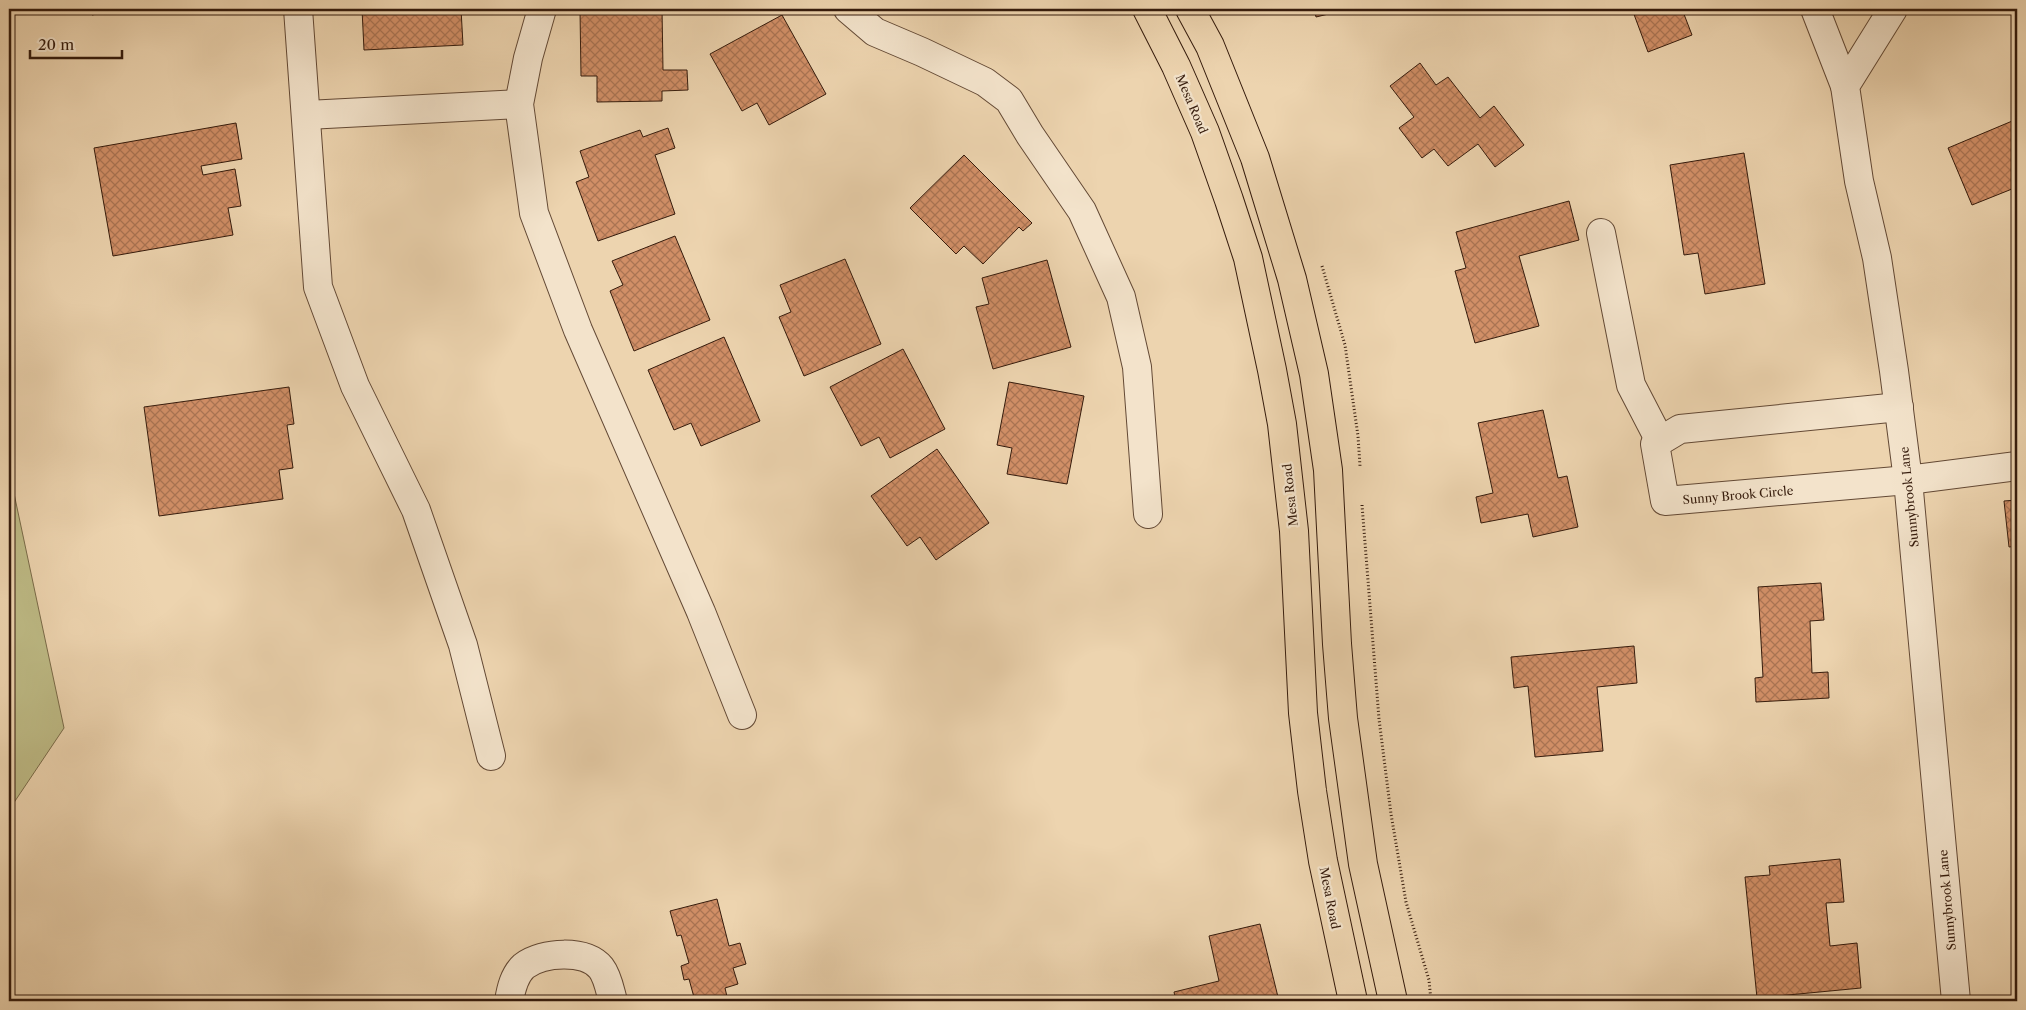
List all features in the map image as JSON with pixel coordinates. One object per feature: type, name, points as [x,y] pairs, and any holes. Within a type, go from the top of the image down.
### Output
[{"type":"main road","name":"Mesa Road","points":[[1147,9],[1176,66],[1205,132],[1229,200],[1248,258],[1270,361],[1282,424],[1294,531],[1303,713],[1312,791],[1323,861],[1353,1001]]},
{"type":"main road","points":[[1190,9],[1210,46],[1255,158],[1292,279],[1314,374],[1328,470],[1337,644],[1343,718],[1363,864],[1393,1001]]},
{"type":"street","points":[[298,9],[318,287],[355,386],[416,510],[463,646],[491,756]]},
{"type":"street","points":[[542,9],[528,58],[520,104],[534,213],[578,330],[702,612],[742,715]]},
{"type":"street","points":[[848,9],[875,32],[984,82],[1009,100],[1030,135],[1082,210],[1121,297],[1137,367],[1148,514]]},
{"type":"street","name":"Sunnybrook Lane","points":[[1815,9],[1845,86],[1858,181],[1877,258],[1899,408],[1908,480],[1956,1001]]},
{"type":"street","points":[[1845,86],[1893,9]]},
{"type":"street","points":[[307,115],[520,104]]},
{"type":"street","points":[[1601,233],[1631,385],[1660,441],[1680,429],[1899,408]]},
{"type":"street","name":"Sunny Brook Circle","points":[[1660,441],[1655,444],[1665,501],[1908,480]]},
{"type":"street","points":[[1908,480],[2017,466]]},
{"type":"street","points":[[510,1001],[511,985],[524,966],[547,957],[570,954],[586,958],[600,968],[607,979],[613,1001]]},
{"type":"shaded area","points":[[9,470],[64,728],[9,810]]},
{"type":"building","points":[[91,9],[123,9],[92,15]]},
{"type":"building","points":[[362,9],[461,9],[463,45],[364,50]]},
{"type":"building","points":[[662,9],[663,70],[687,70],[688,90],[662,91],[662,101],[597,102],[597,76],[581,76],[580,11]]},
{"type":"building","points":[[1314,9],[1349,9],[1316,17]]},
{"type":"building","points":[[1632,9],[1682,9],[1692,35],[1648,52]]},
{"type":"building","points":[[782,15],[826,94],[769,125],[757,103],[742,111],[710,54]]},
{"type":"building","points":[[1420,63],[1436,85],[1448,77],[1480,118],[1494,106],[1524,145],[1495,167],[1478,144],[1448,166],[1434,149],[1422,158],[1399,128],[1414,117],[1390,86]]},
{"type":"building","points":[[2017,119],[2017,161],[2012,163],[2017,176],[2017,187],[1972,205],[1948,148]]},
{"type":"building","points":[[236,123],[242,159],[201,166],[203,175],[235,169],[241,206],[228,208],[233,235],[113,256],[94,148]]},
{"type":"building","points":[[668,128],[675,148],[655,155],[675,214],[598,241],[576,182],[589,177],[580,151],[640,130],[643,137]]},
{"type":"building","points":[[1744,153],[1765,284],[1705,294],[1698,253],[1684,255],[1670,165]]},
{"type":"building","points":[[964,155],[1032,223],[1023,231],[1019,227],[983,264],[964,246],[956,254],[910,208]]},
{"type":"building","points":[[1569,201],[1579,240],[1519,256],[1539,326],[1475,343],[1455,271],[1466,268],[1456,232]]},
{"type":"building","points":[[675,236],[710,320],[634,351],[610,291],[623,285],[612,261]]},
{"type":"building","points":[[845,259],[881,344],[804,376],[779,317],[791,312],[780,285]]},
{"type":"building","points":[[1047,260],[1071,347],[993,369],[976,307],[989,304],[982,278]]},
{"type":"building","points":[[724,337],[760,421],[701,446],[691,423],[674,430],[648,370]]},
{"type":"building","points":[[903,349],[945,429],[890,458],[879,437],[861,446],[830,387]]},
{"type":"building","points":[[1009,382],[1084,396],[1067,484],[1007,474],[1012,448],[997,445]]},
{"type":"building","points":[[289,387],[294,424],[287,425],[293,468],[279,470],[283,499],[159,516],[144,407]]},
{"type":"building","points":[[1543,410],[1558,478],[1567,476],[1578,527],[1533,537],[1528,514],[1481,523],[1476,497],[1493,493],[1478,423]]},
{"type":"building","points":[[937,449],[989,523],[936,560],[920,537],[907,546],[871,496]]},
{"type":"building","points":[[2017,500],[2017,546],[2009,547],[2004,501]]},
{"type":"building","points":[[1821,583],[1824,620],[1810,621],[1812,673],[1828,672],[1829,698],[1756,702],[1755,678],[1763,677],[1758,587]]},
{"type":"building","points":[[1634,646],[1637,683],[1597,687],[1603,751],[1535,757],[1528,686],[1514,688],[1511,657]]},
{"type":"building","points":[[1840,859],[1844,902],[1826,903],[1830,946],[1857,943],[1861,988],[1757,998],[1745,877],[1770,875],[1769,866]]},
{"type":"building","points":[[717,899],[729,946],[740,943],[746,964],[733,968],[738,984],[725,988],[728,1001],[695,1001],[689,979],[684,980],[681,966],[689,963],[681,935],[677,936],[670,911]]},
{"type":"building","points":[[1260,924],[1279,1001],[1176,1001],[1174,992],[1219,981],[1209,936]]}]
